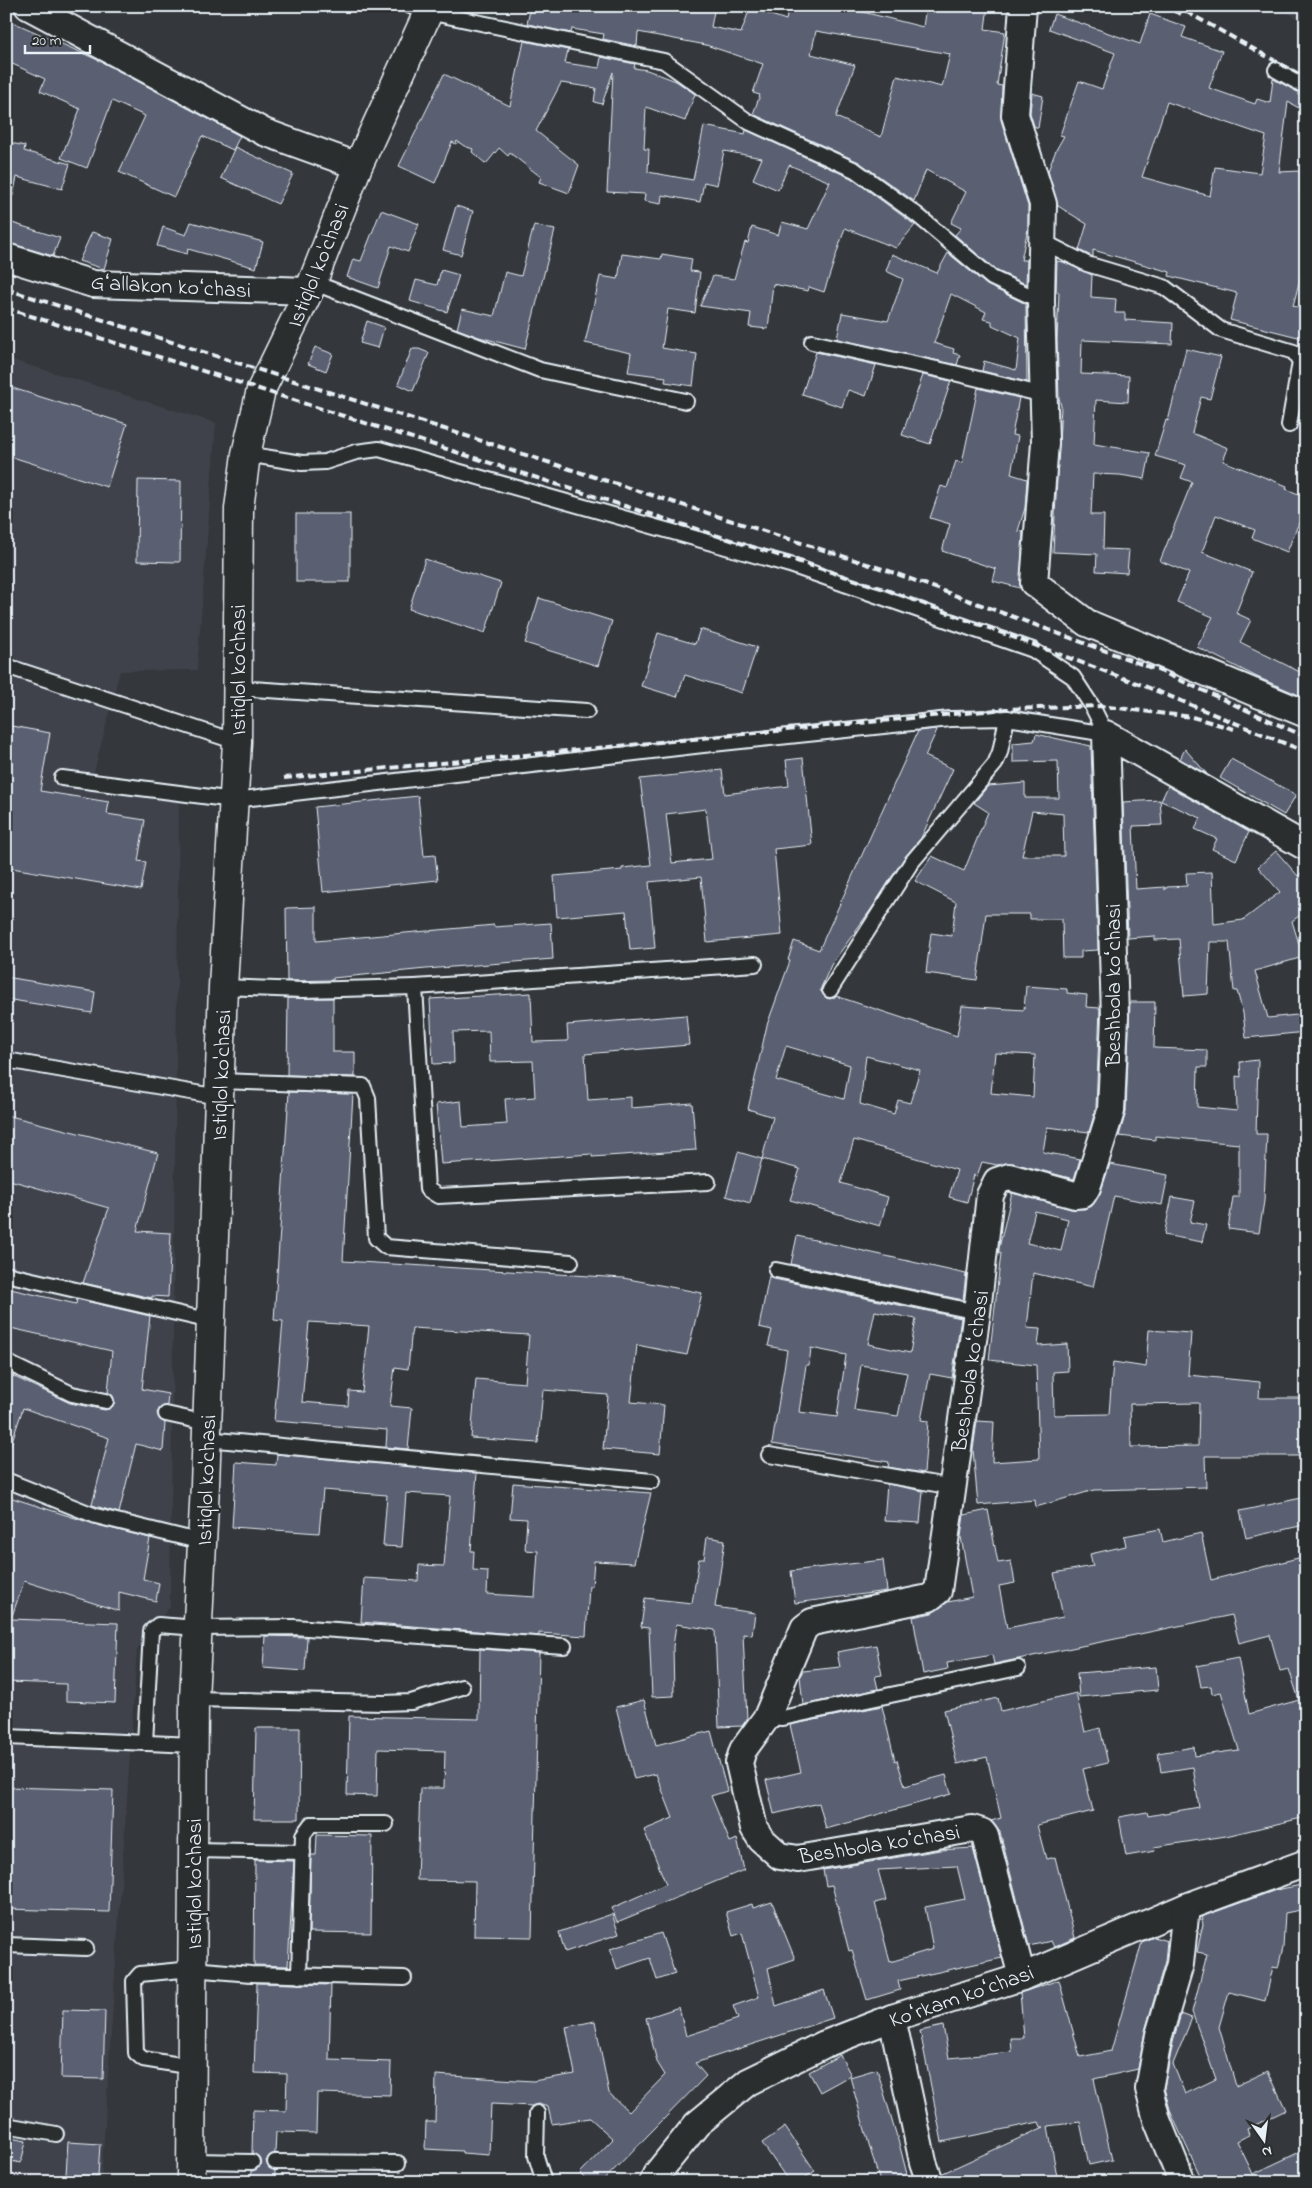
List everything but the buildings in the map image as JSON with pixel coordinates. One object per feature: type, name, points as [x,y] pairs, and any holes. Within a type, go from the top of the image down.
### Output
[{"type":"main road","name":"Istiqlol ko'chasi","points":[[191,2172],[194,1699],[207,1431],[223,987],[237,742],[239,509],[246,454],[261,390],[310,287],[423,8]]},
{"type":"street","points":[[28,6],[264,132],[358,166]]},
{"type":"street","points":[[1023,6],[1016,115],[1043,204],[1041,301],[1045,443],[1034,583],[1087,623],[1306,714]]},
{"type":"street","name":"Gʻallakon koʻchasi","points":[[6,257],[93,284],[310,287]]},
{"type":"street","points":[[1106,734],[1306,846]]},
{"type":"street","name":"Beshbola koʻchasi","points":[[1022,1977],[985,1836],[982,1832],[972,1829],[798,1858],[780,1856],[761,1839],[754,1828],[739,1763],[743,1750],[766,1717],[804,1628],[812,1622],[929,1598],[938,1591],[977,1312],[990,1195],[997,1180],[1009,1177],[1075,1195],[1083,1194],[1087,1187],[1111,1110],[1115,1016],[1106,734]]},
{"type":"street","name":"Koʻrkam koʻchasi","points":[[653,2182],[656,2175],[697,2124],[748,2082],[825,2044],[892,2018],[1022,1977],[1186,1907],[1306,1863]]},
{"type":"street","points":[[1182,2182],[1157,2120],[1148,2089],[1159,2035],[1180,1964],[1186,1907]]},
{"type":"street","points":[[892,2018],[923,2162],[930,2182]]},
{"type":"lane","points":[[423,8],[664,61],[749,122],[856,170],[916,214],[992,278],[1041,301]]},
{"type":"lane","points":[[1276,70],[1306,87]]},
{"type":"lane","points":[[1042,241],[1087,264],[1164,287],[1221,330],[1294,352],[1300,362],[1289,425]]},
{"type":"lane","points":[[310,287],[540,370],[686,401]]},
{"type":"lane","points":[[812,342],[1044,394]]},
{"type":"lane","points":[[246,454],[302,463],[325,462],[356,452],[379,449],[790,565],[1033,650],[1073,677],[1092,706],[1106,734]]},
{"type":"lane","points":[[6,666],[237,742]]},
{"type":"lane","points":[[236,688],[587,711]]},
{"type":"lane","points":[[62,778],[234,800],[703,745],[950,719],[1007,718],[1106,734]]},
{"type":"lane","points":[[830,990],[911,863],[994,764],[1000,752],[1007,718]]},
{"type":"lane","points":[[223,987],[303,990],[415,987],[756,964]]},
{"type":"lane","points":[[415,987],[427,1189],[438,1196],[708,1182]]},
{"type":"lane","points":[[6,1060],[220,1089],[363,1086],[368,1098],[376,1238],[386,1247],[571,1262]]},
{"type":"lane","points":[[776,1270],[977,1312]]},
{"type":"lane","points":[[6,1274],[211,1321]]},
{"type":"lane","points":[[6,1362],[52,1386],[72,1394],[106,1401]]},
{"type":"lane","points":[[166,1414],[207,1431],[652,1481]]},
{"type":"lane","points":[[769,1455],[953,1487]]},
{"type":"lane","points":[[6,1480],[96,1516],[202,1542]]},
{"type":"lane","points":[[145,1743],[151,1631],[158,1625],[198,1628],[293,1627],[564,1646]]},
{"type":"lane","points":[[766,1717],[782,1718],[1018,1668]]},
{"type":"lane","points":[[194,1699],[384,1704],[411,1702],[462,1687]]},
{"type":"lane","points":[[7,1737],[194,1745]]},
{"type":"lane","points":[[299,1976],[303,1835],[311,1824],[386,1824]]},
{"type":"lane","points":[[193,1850],[303,1852]]},
{"type":"lane","points":[[6,1945],[86,1948]]},
{"type":"lane","points":[[192,2067],[143,2059],[136,2053],[134,1981],[140,1974],[192,1969],[299,1976],[404,1978]]},
{"type":"lane","points":[[537,2113],[536,2156],[544,2182]]},
{"type":"lane","points":[[6,2125],[56,2134]]},
{"type":"lane","points":[[191,2172],[252,2162]]},
{"type":"lane","points":[[275,2162],[398,2163]]},
{"type":"shaded area","points":[[1287,6],[1306,6],[1306,23],[1288,13]]},
{"type":"shaded area","points":[[6,358],[216,423],[197,670],[120,671],[94,772],[179,801],[170,1606],[137,1650],[101,2182],[6,2182]]},
{"type":"railway","points":[[1163,6],[1181,14]]},
{"type":"railway","points":[[1176,6],[1306,78]]},
{"type":"railway","points":[[6,289],[889,571],[1160,671],[1306,737]]},
{"type":"railway","points":[[6,308],[884,589],[1147,687],[1306,752]]},
{"type":"railway","points":[[284,778],[1006,709],[1101,706],[1192,717],[1234,729]]}]
